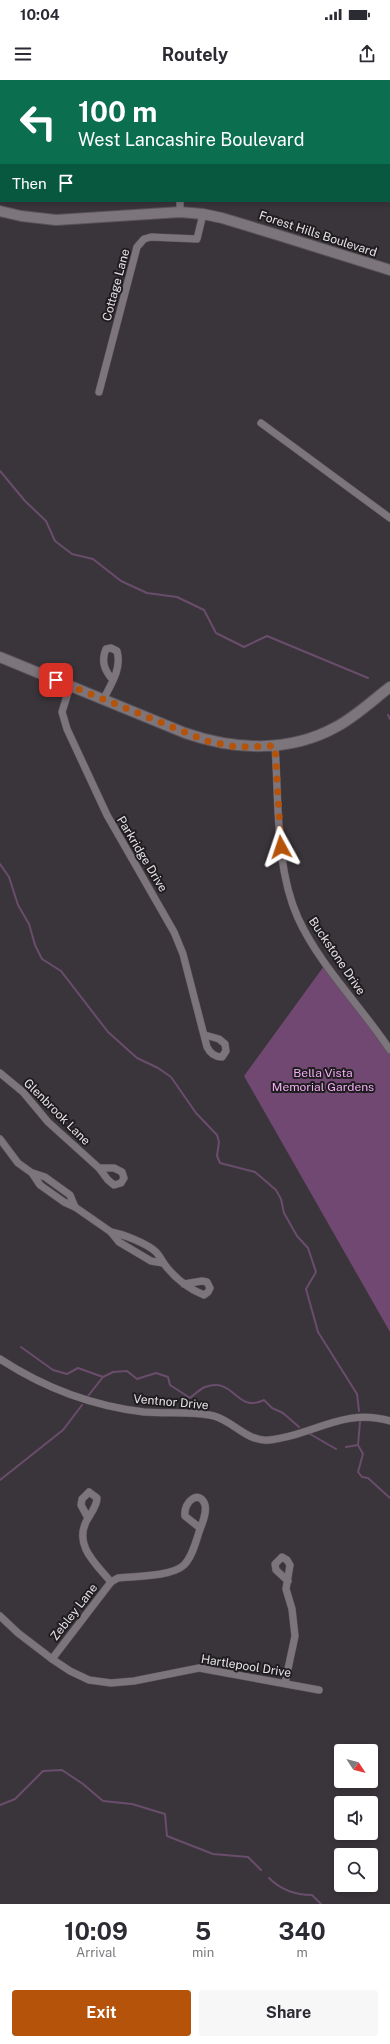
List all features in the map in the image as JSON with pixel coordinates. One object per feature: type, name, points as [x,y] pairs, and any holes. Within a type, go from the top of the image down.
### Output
[{"type":"main road","name":"Forest Hills Boulevard","points":[[0,211],[21,216],[56,220],[180,212],[203,214],[271,232],[390,270]]},
{"type":"main road","points":[[0,657],[207,741],[236,747],[275,746],[315,736],[336,727],[390,687]]},
{"type":"street","points":[[180,202],[180,212]]},
{"type":"street","name":"Cottage Lane","points":[[99,392],[137,247],[144,239],[151,237],[197,239],[203,214]]},
{"type":"street","points":[[261,424],[390,518]]},
{"type":"street","points":[[103,700],[113,680]]},
{"type":"street","name":"Parkridge Drive","points":[[70,686],[62,712],[68,729],[107,815],[174,932],[183,954],[205,1035]]},
{"type":"street","name":"Buckstone Drive","points":[[275,746],[280,835],[284,870],[290,898],[298,917],[317,951],[390,1050]]},
{"type":"street","name":"Glenbrook Lane","points":[[0,1073],[23,1092],[48,1122],[99,1168]]},
{"type":"street","points":[[1,1142],[18,1163],[32,1173],[40,1184],[64,1202],[75,1206],[111,1232],[119,1242],[151,1260],[163,1263],[184,1284]]},
{"type":"street","name":"Ventnor Drive","points":[[0,1359],[51,1386],[83,1400],[144,1412],[215,1417],[249,1437],[268,1440],[348,1418],[367,1417],[390,1421]]},
{"type":"street","name":"Zebley Lane","points":[[52,1658],[111,1582],[88,1555],[83,1544],[82,1529],[88,1518]]},
{"type":"street","points":[[111,1582],[118,1578],[171,1572],[184,1565],[192,1553],[200,1528]]},
{"type":"street","points":[[285,1683],[294,1636],[292,1609],[286,1589],[288,1581]]},
{"type":"street","name":"Hartlepool Drive","points":[[0,1616],[18,1633],[70,1671],[89,1680],[111,1683],[134,1681],[199,1668],[319,1690]]},
{"type":"green space","name":"Bella Vista Memorial Gardens","points":[[324,966],[390,1055],[390,1332],[244,1076]]},
{"type":"waterway","points":[[0,471],[25,501],[46,521],[55,541],[72,554],[93,559],[121,581],[147,593],[177,597],[204,610],[216,633],[244,647],[267,636],[368,678]]},
{"type":"waterway","points":[[388,715],[390,719]]},
{"type":"waterway","points":[[0,864],[9,877],[18,905],[29,924],[35,945],[42,959],[61,971],[108,1032],[137,1058],[158,1068],[171,1077],[196,1113],[217,1135],[219,1142],[217,1156],[220,1163],[255,1172],[276,1190],[281,1199],[284,1213],[297,1236],[308,1248],[316,1272],[306,1289],[318,1332],[357,1394],[359,1411]]},
{"type":"waterway","points":[[21,1347],[53,1370],[67,1374],[78,1368],[103,1377],[113,1372],[127,1371],[137,1379],[156,1373],[168,1377],[170,1385],[190,1398],[205,1387],[215,1385],[223,1386],[247,1402],[255,1403],[264,1400],[272,1408],[283,1413],[299,1427]]},
{"type":"waterway","points":[[88,1396],[103,1377]]},
{"type":"waterway","points":[[0,1480],[63,1430],[82,1405]]},
{"type":"waterway","points":[[360,1422],[358,1445],[363,1454],[358,1472],[362,1477],[368,1478],[390,1498]]},
{"type":"waterway","points":[[310,1434],[336,1449]]},
{"type":"waterway","points":[[346,1447],[358,1445]]},
{"type":"waterway","points":[[0,1805],[15,1799],[43,1771],[62,1770],[83,1784],[103,1801],[132,1804],[165,1814],[167,1836],[213,1854],[248,1857],[261,1870]]},
{"type":"waterway","points":[[269,1878],[278,1886],[288,1891],[312,1895],[321,1904]]},
{"type":"route","points":[[56,680],[207,741],[236,747],[275,746],[281,847]]}]
